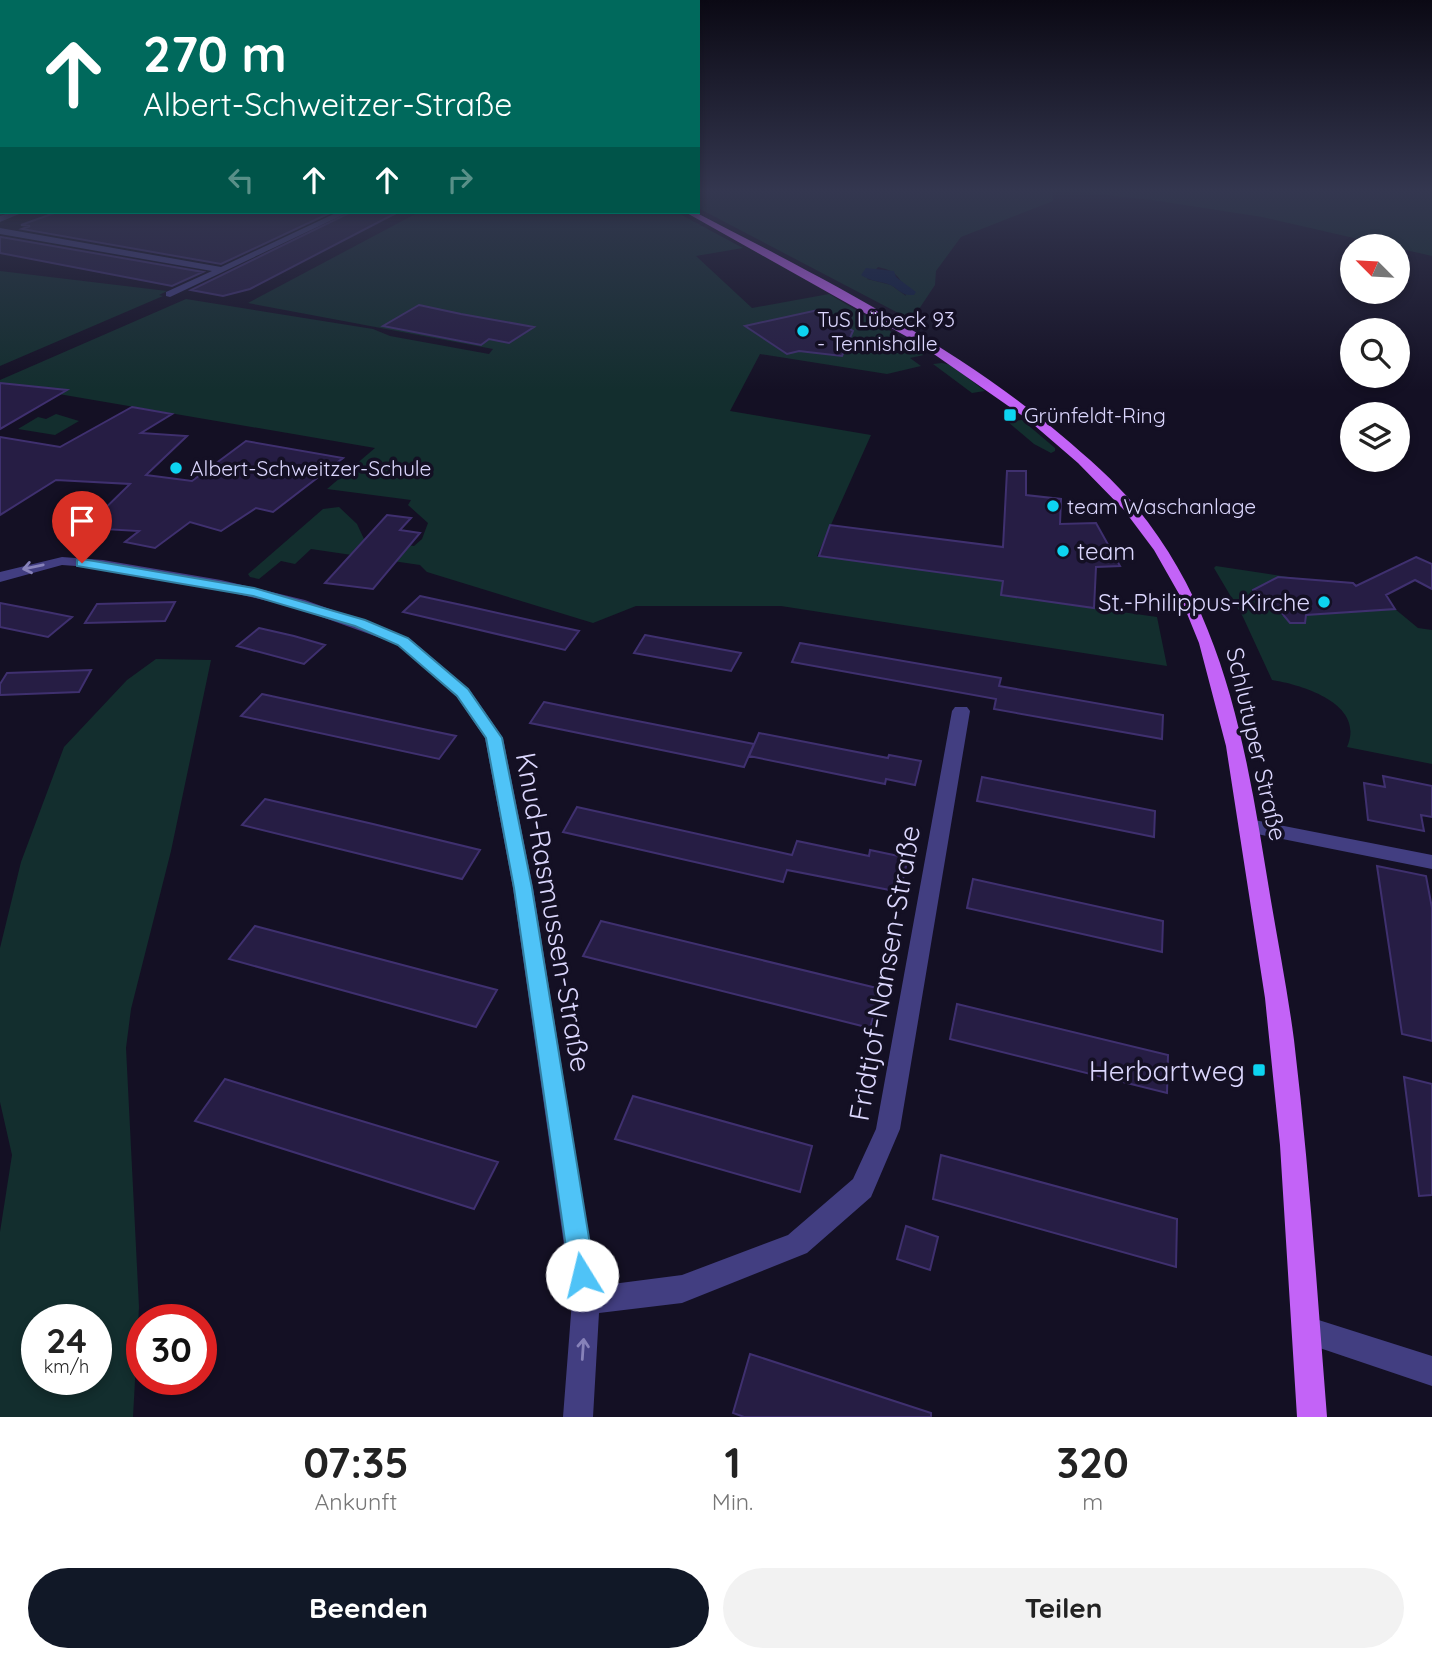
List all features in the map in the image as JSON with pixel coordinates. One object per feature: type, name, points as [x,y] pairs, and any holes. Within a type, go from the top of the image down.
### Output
[{"type":"main road","name":"Schlutuper Straße","points":[[774,257],[847,295],[921,339],[1036,424],[1130,509],[1170,563],[1218,675],[1249,826],[1284,1053],[1312,1417]]},
{"type":"street","points":[[149,257],[222,270]]},
{"type":"street","points":[[170,295],[249,257]]},
{"type":"street","name":"Knud-Rasmussen-Straße","points":[[0,577],[62,561],[103,564],[221,585],[299,603],[403,642],[463,693],[494,738],[523,888],[586,1301],[578,1417]]},
{"type":"street","name":"Fridtjof-Nansen-Straße","points":[[586,1301],[682,1289],[797,1244],[862,1188],[888,1129],[961,711]]},
{"type":"street","points":[[1249,826],[1432,862]]},
{"type":"street","points":[[1306,1329],[1432,1371]]},
{"type":"green space","points":[[334,257],[697,257],[752,308],[829,294],[886,328],[924,355],[910,358],[921,366],[887,374],[760,354],[730,411],[871,435],[817,556],[1003,581],[1002,595],[1157,617],[1167,666],[781,606],[636,606],[593,623],[427,572],[420,565],[311,549],[295,564],[281,561],[259,579],[250,577],[248,574],[323,509],[339,507],[357,524],[364,539],[414,546],[422,539],[428,523],[408,505],[411,500],[327,489],[375,448],[0,384],[0,380],[186,299],[373,329],[390,336],[489,354],[493,349],[248,303]]},
{"type":"green space","points":[[792,257],[946,257],[936,271],[935,285],[917,312],[904,316]],"holes":[[[878,267],[889,270],[903,285],[906,296],[891,285],[867,279]]]},
{"type":"green space","points":[[0,271],[167,291],[159,295],[163,296],[0,366]]},
{"type":"green space","points":[[933,364],[951,365],[985,391],[972,393]]},
{"type":"green space","points":[[56,414],[79,421],[55,435],[18,429],[38,417],[46,419]]},
{"type":"green space","points":[[1022,420],[1055,448],[1055,451],[1051,453],[1034,444],[1008,422]]},
{"type":"green space","points":[[1216,566],[1309,580],[1273,579],[1254,592],[1259,604],[1281,612],[1282,616],[1395,609],[1418,628],[1432,630],[1432,764],[1347,747],[1351,732],[1348,719],[1340,708],[1314,692],[1272,680],[1243,617],[1214,568]]},
{"type":"green space","points":[[156,659],[211,660],[171,851],[131,1009],[126,1048],[139,1304],[126,1304],[126,1395],[134,1395],[133,1417],[0,1417],[0,1232],[12,1155],[0,1102],[0,948],[21,862],[64,747],[127,680]]},
{"type":"water","points":[[866,268],[894,271],[896,277],[916,292],[914,295],[906,294],[888,284],[864,277],[861,275]]},
{"type":"building","points":[[22,257],[117,257],[203,272],[172,286]]},
{"type":"building","points":[[182,257],[236,257],[221,264]]},
{"type":"building","points":[[258,257],[311,257],[250,289],[223,296],[191,290]]},
{"type":"building","points":[[419,305],[534,327],[509,343],[489,339],[481,345],[383,326]]},
{"type":"building","name":"TuS Lübeck 93 - Tennishalle","points":[[818,310],[853,331],[842,356],[799,351],[787,354],[745,326]]},
{"type":"building","points":[[0,383],[67,390],[0,429]]},
{"type":"building","points":[[132,407],[172,414],[141,433],[187,436],[146,475],[192,481],[246,441],[343,458],[273,512],[256,508],[221,531],[190,522],[155,548],[125,542],[139,531],[85,528],[130,484],[56,480],[0,515],[0,437],[60,447]]},
{"type":"building","points":[[1007,471],[1026,471],[1026,495],[1061,499],[1060,524],[1096,523],[1120,566],[1096,567],[1094,608],[1001,595],[1003,581],[819,556],[830,525],[1003,547]]},
{"type":"building","points":[[387,515],[411,518],[400,530],[420,533],[373,589],[325,583]]},
{"type":"building","points":[[1416,557],[1432,564],[1432,589],[1415,580],[1386,595],[1395,609],[1306,615],[1305,623],[1290,623],[1281,612],[1259,605],[1253,590],[1278,577],[1353,583],[1356,586]]},
{"type":"building","points":[[420,596],[579,631],[565,650],[403,612]]},
{"type":"building","points":[[175,602],[165,621],[85,623],[97,604]]},
{"type":"building","points":[[0,603],[72,617],[48,637],[0,627]]},
{"type":"building","points":[[259,628],[325,645],[304,664],[237,646]]},
{"type":"building","points":[[645,635],[741,653],[731,671],[634,653]]},
{"type":"building","points":[[800,643],[1001,678],[999,686],[1163,715],[1162,739],[994,709],[996,699],[792,662]]},
{"type":"building","points":[[91,670],[79,692],[0,695],[0,684],[7,673]]},
{"type":"building","points":[[262,694],[456,736],[439,759],[241,716]]},
{"type":"building","points":[[544,702],[754,744],[744,767],[530,723]]},
{"type":"building","points":[[759,733],[888,758],[889,755],[921,761],[915,785],[886,779],[885,784],[749,756]]},
{"type":"building","points":[[1383,776],[1432,786],[1432,817],[1421,815],[1424,831],[1368,820],[1364,783],[1385,787]]},
{"type":"building","points":[[982,777],[1155,811],[1154,837],[977,801]]},
{"type":"building","points":[[265,799],[480,850],[462,879],[242,825]]},
{"type":"building","points":[[577,807],[792,855],[797,841],[869,856],[870,850],[908,858],[900,892],[787,870],[783,882],[563,832]]},
{"type":"building","points":[[1377,866],[1426,876],[1432,908],[1432,1041],[1402,1034]]},
{"type":"building","points":[[973,879],[1163,921],[1162,952],[967,908]]},
{"type":"building","points":[[601,921],[881,989],[870,1028],[583,956]]},
{"type":"building","points":[[255,926],[497,990],[476,1027],[229,959]]},
{"type":"building","points":[[957,1004],[1168,1055],[1167,1093],[950,1039]]},
{"type":"building","points":[[1404,1077],[1432,1084],[1432,1195],[1419,1196]]},
{"type":"building","points":[[225,1079],[498,1162],[474,1209],[195,1121]]},
{"type":"building","points":[[633,1096],[812,1146],[800,1192],[615,1139]]},
{"type":"building","points":[[941,1155],[1177,1219],[1176,1267],[933,1199]]},
{"type":"building","points":[[906,1226],[938,1237],[930,1270],[897,1259]]},
{"type":"building","points":[[750,1354],[931,1413],[931,1417],[744,1417],[733,1413]]},
{"type":"place","name":"TuS Lübeck 93 - Tennishalle","points":[[803,331]]},
{"type":"place","name":"Grünfeldt-Ring","points":[[1010,415]]},
{"type":"place","name":"Albert-Schweitzer-Schule","points":[[176,468]]},
{"type":"place","name":"team Waschanlage","points":[[1053,506]]},
{"type":"place","name":"team","points":[[1063,551]]},
{"type":"place","name":"St.-Philippus-Kirche","points":[[1324,602]]},
{"type":"place","name":"Herbartweg","points":[[1259,1070]]},
{"type":"route","points":[[82,563],[103,564],[254,592],[360,623],[403,642],[463,693],[494,738],[523,888],[582,1275]]}]
